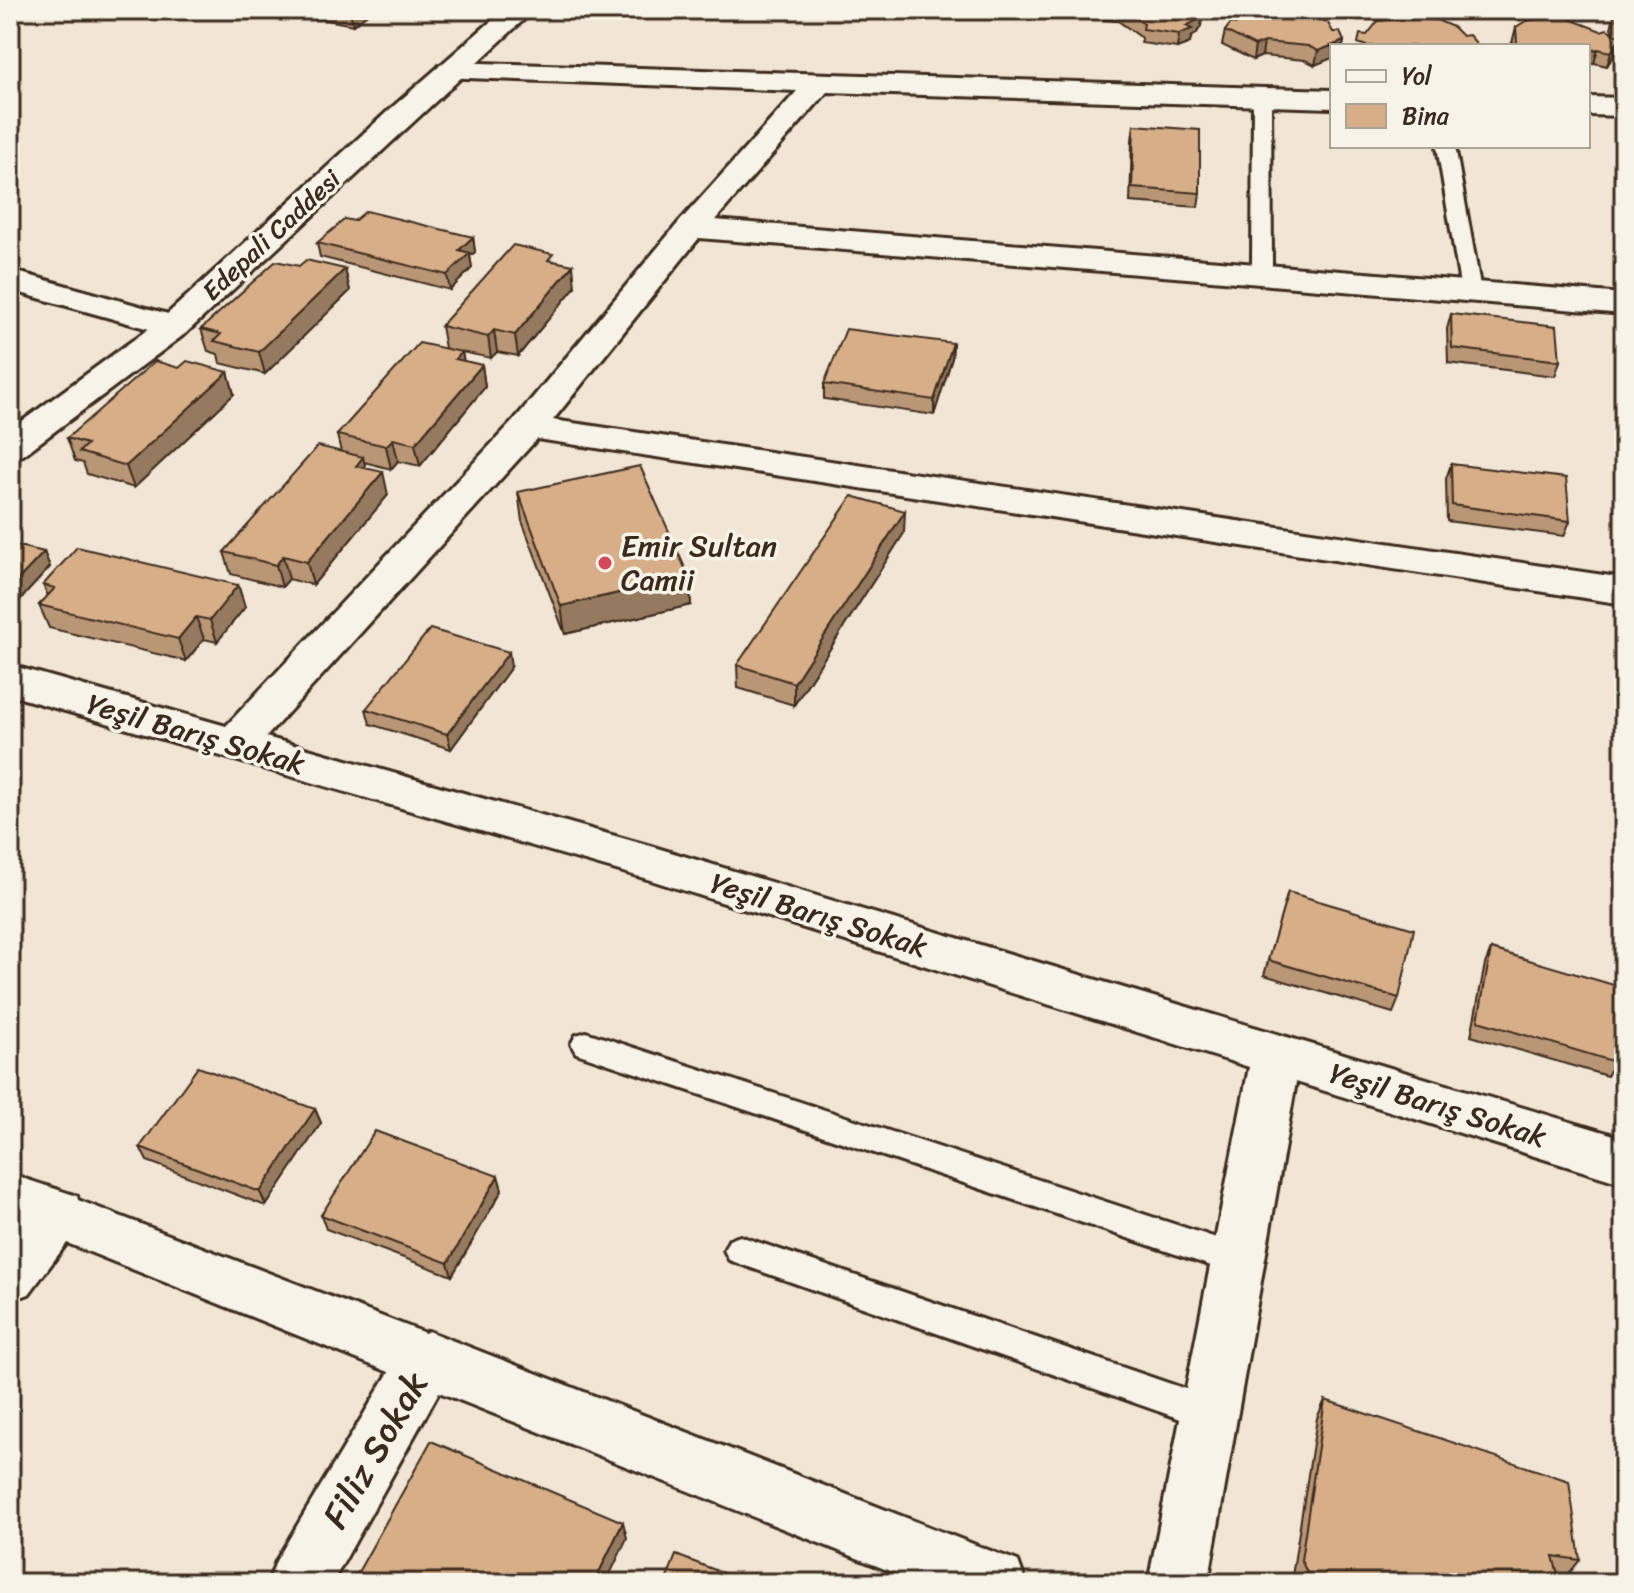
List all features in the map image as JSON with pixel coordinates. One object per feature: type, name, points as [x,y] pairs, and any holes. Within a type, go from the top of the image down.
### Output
[{"type":"street","name":"Edepali Caddesi","points":[[10,447],[174,326],[520,10]]},
{"type":"street","points":[[450,71],[1330,99]]},
{"type":"street","points":[[234,745],[528,427],[691,228],[818,84]]},
{"type":"street","points":[[1590,106],[1624,107]]},
{"type":"street","points":[[691,228],[1624,304]]},
{"type":"street","points":[[10,280],[174,326]]},
{"type":"street","points":[[528,427],[1624,591]]},
{"type":"street","name":"Yeşil Barış Sokak","points":[[10,680],[647,862],[1624,1161]]},
{"type":"street","points":[[1178,1583],[1276,1056]]},
{"type":"street","points":[[10,1276],[34,1205],[996,1583]]},
{"type":"street","name":"Filiz Sokak","points":[[298,1583],[428,1358]]},
{"type":"lane","points":[[1262,97],[1262,265]]},
{"type":"lane","points":[[1446,148],[1471,291]]},
{"type":"lane","points":[[586,1044],[1238,1260]]},
{"type":"lane","points":[[740,1250],[1209,1413]]},
{"type":"building","points":[[1124,10],[1203,12],[1198,20],[1186,26],[1192,29],[1179,34],[1143,29],[1144,24]]},
{"type":"building","points":[[1290,10],[1316,16],[1328,23],[1333,32],[1340,32],[1344,41],[1318,51],[1308,46],[1264,42],[1255,46],[1225,31],[1231,23],[1237,24],[1255,12]]},
{"type":"building","points":[[1616,10],[1624,10],[1624,24],[1616,14]]},
{"type":"building","points":[[1410,17],[1437,20],[1453,27],[1462,36],[1469,35],[1477,44],[1358,43],[1360,34],[1367,35],[1378,21]]},
{"type":"building","points":[[1567,18],[1601,31],[1607,29],[1620,37],[1611,52],[1590,51],[1590,44],[1511,44],[1517,43],[1516,27],[1526,21]]},
{"type":"building","points":[[1134,125],[1200,130],[1200,193],[1132,188]]},
{"type":"building","points":[[366,211],[473,237],[459,250],[470,253],[447,275],[317,243],[345,219],[354,221]]},
{"type":"building","points":[[513,245],[553,254],[548,260],[573,265],[515,335],[494,330],[488,337],[441,326]]},
{"type":"building","points":[[306,260],[345,269],[259,352],[214,341],[221,334],[201,329],[276,261],[299,266]]},
{"type":"building","points":[[1451,314],[1557,326],[1560,361],[1452,348]]},
{"type":"building","points":[[846,329],[953,343],[934,400],[824,384]]},
{"type":"building","points":[[419,343],[462,352],[455,359],[482,365],[415,444],[393,439],[386,446],[337,435]]},
{"type":"building","points":[[155,361],[179,368],[187,361],[228,372],[126,466],[79,452],[87,444],[67,438]]},
{"type":"building","points":[[318,446],[363,457],[356,466],[383,472],[307,562],[283,556],[276,565],[224,552]]},
{"type":"building","points":[[1451,464],[1566,478],[1570,521],[1452,505]]},
{"type":"building","name":"Emir Sultan Camii","points":[[640,466],[689,577],[561,606],[518,492]]},
{"type":"building","points":[[852,496],[905,511],[794,683],[737,665]]},
{"type":"building","points":[[10,544],[44,552],[13,585],[10,584]]},
{"type":"building","points":[[77,547],[238,585],[210,620],[196,617],[178,639],[39,605],[55,588],[43,585]]},
{"type":"building","points":[[430,629],[509,652],[447,734],[366,709]]},
{"type":"building","points":[[1288,892],[1414,929],[1399,998],[1268,960]]},
{"type":"building","points":[[1491,949],[1624,988],[1615,1062],[1478,1021]]},
{"type":"building","points":[[198,1067],[315,1109],[260,1192],[140,1147]]},
{"type":"building","points":[[375,1131],[498,1176],[448,1263],[321,1215]]},
{"type":"building","points":[[1325,1400],[1569,1481],[1580,1560],[1553,1556],[1560,1583],[1312,1583],[1301,1560]]},
{"type":"building","points":[[431,1441],[623,1522],[594,1583],[352,1583]]},
{"type":"building","points":[[676,1555],[749,1583],[665,1583]]},
{"type":"place","name":"Emir Sultan Camii","points":[[605,563]]}]
